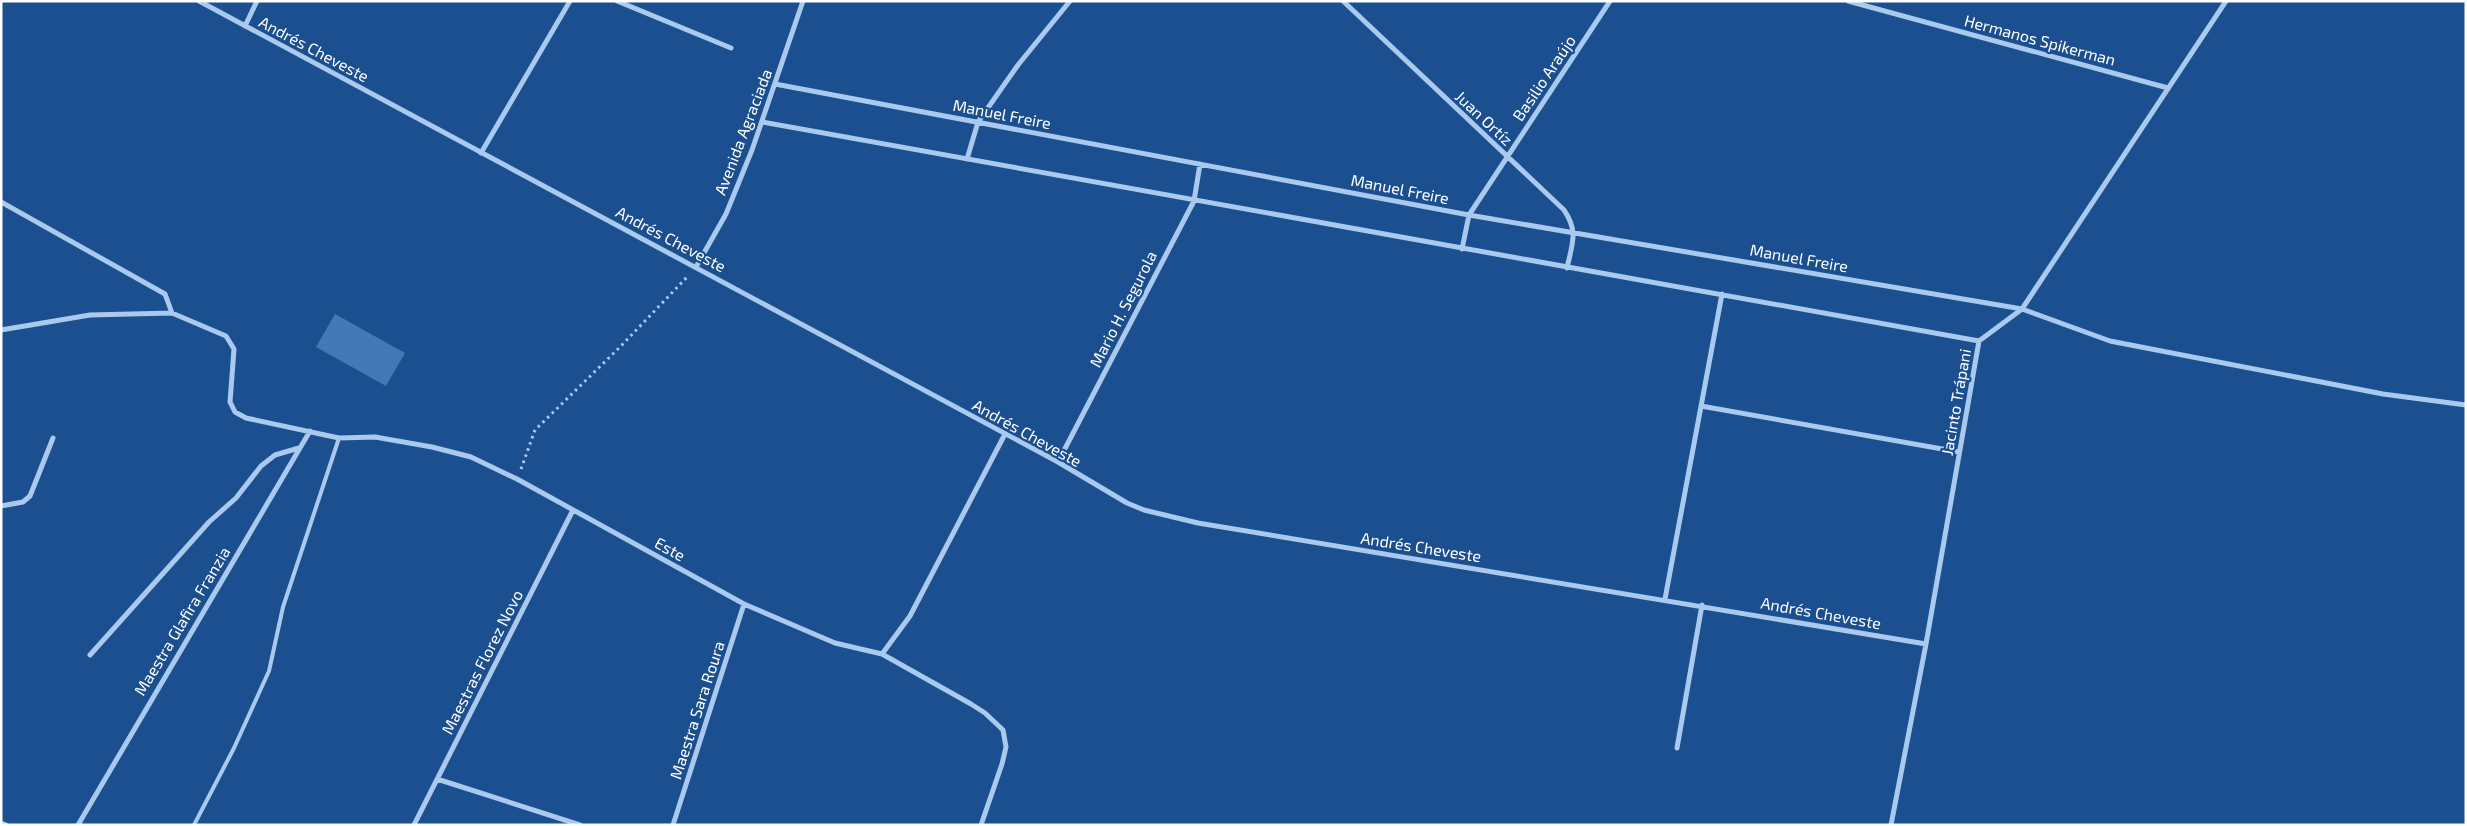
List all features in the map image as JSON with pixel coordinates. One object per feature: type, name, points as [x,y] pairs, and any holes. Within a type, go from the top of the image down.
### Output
[{"type":"street","name":"Andrés Cheveste","points":[[199,1],[1058,462],[1120,500],[1144,510],[1168,517],[1926,644]]},
{"type":"street","points":[[245,26],[257,1]]},
{"type":"street","points":[[481,153],[570,1]]},
{"type":"street","points":[[617,1],[731,48]]},
{"type":"street","name":"Avenida Agraciada","points":[[696,267],[726,214],[762,122],[804,1]]},
{"type":"street","points":[[967,159],[978,122],[1018,65],[1070,1]]},
{"type":"street","name":"Juan Ortíz","points":[[1343,1],[1564,210],[1573,224],[1574,232]]},
{"type":"street","name":"Basilio Araújo","points":[[1462,249],[1469,215],[1506,156],[1610,1]]},
{"type":"street","name":"Hermanos Spikerman","points":[[1848,1],[2168,88]]},
{"type":"street","name":"Jacinto Trápani","points":[[1890,825],[1926,644],[1979,341],[2022,309],[2226,1]]},
{"type":"street","name":"Manuel Freire","points":[[775,84],[1469,215],[2022,309],[2110,341],[2383,394],[2466,405]]},
{"type":"street","points":[[762,122],[1979,341]]},
{"type":"street","name":"Mario H. Segurola","points":[[1058,462],[1194,201],[1200,164]]},
{"type":"street","points":[[1,202],[165,294],[172,313],[90,315],[1,330]]},
{"type":"street","points":[[1567,268],[1574,232]]},
{"type":"street","points":[[1665,599],[1722,294]]},
{"type":"street","name":"Este","points":[[172,313],[226,336],[234,349],[230,402],[235,412],[246,418],[339,438],[375,437],[432,447],[471,457],[517,479],[744,604],[835,643],[882,654],[971,704],[985,713],[1003,730],[1006,747],[981,825]]},
{"type":"street","points":[[1701,406],[1959,452]]},
{"type":"street","name":"Maestra Glafira Franzia","points":[[78,825],[310,432]]},
{"type":"street","points":[[882,654],[910,616],[1005,434]]},
{"type":"street","points":[[1,506],[23,502],[30,496],[53,438]]},
{"type":"street","points":[[90,655],[210,522],[236,498],[261,466],[275,455],[299,448]]},
{"type":"street","name":"Maestras Florez Novo","points":[[414,825],[573,510]]},
{"type":"street","name":"Maestra Sara Roura","points":[[673,825],[744,604]]},
{"type":"street","points":[[1677,748],[1702,605]]},
{"type":"street","points":[[437,779],[580,825]]},
{"type":"street","points":[[1,823],[6,825]]},
{"type":"lane","points":[[194,825],[234,748],[270,671],[283,607],[339,438]]},
{"type":"path","points":[[517,479],[535,430],[622,346],[696,267]]},
{"type":"building","points":[[335,314],[405,353],[386,386],[316,347]]}]
